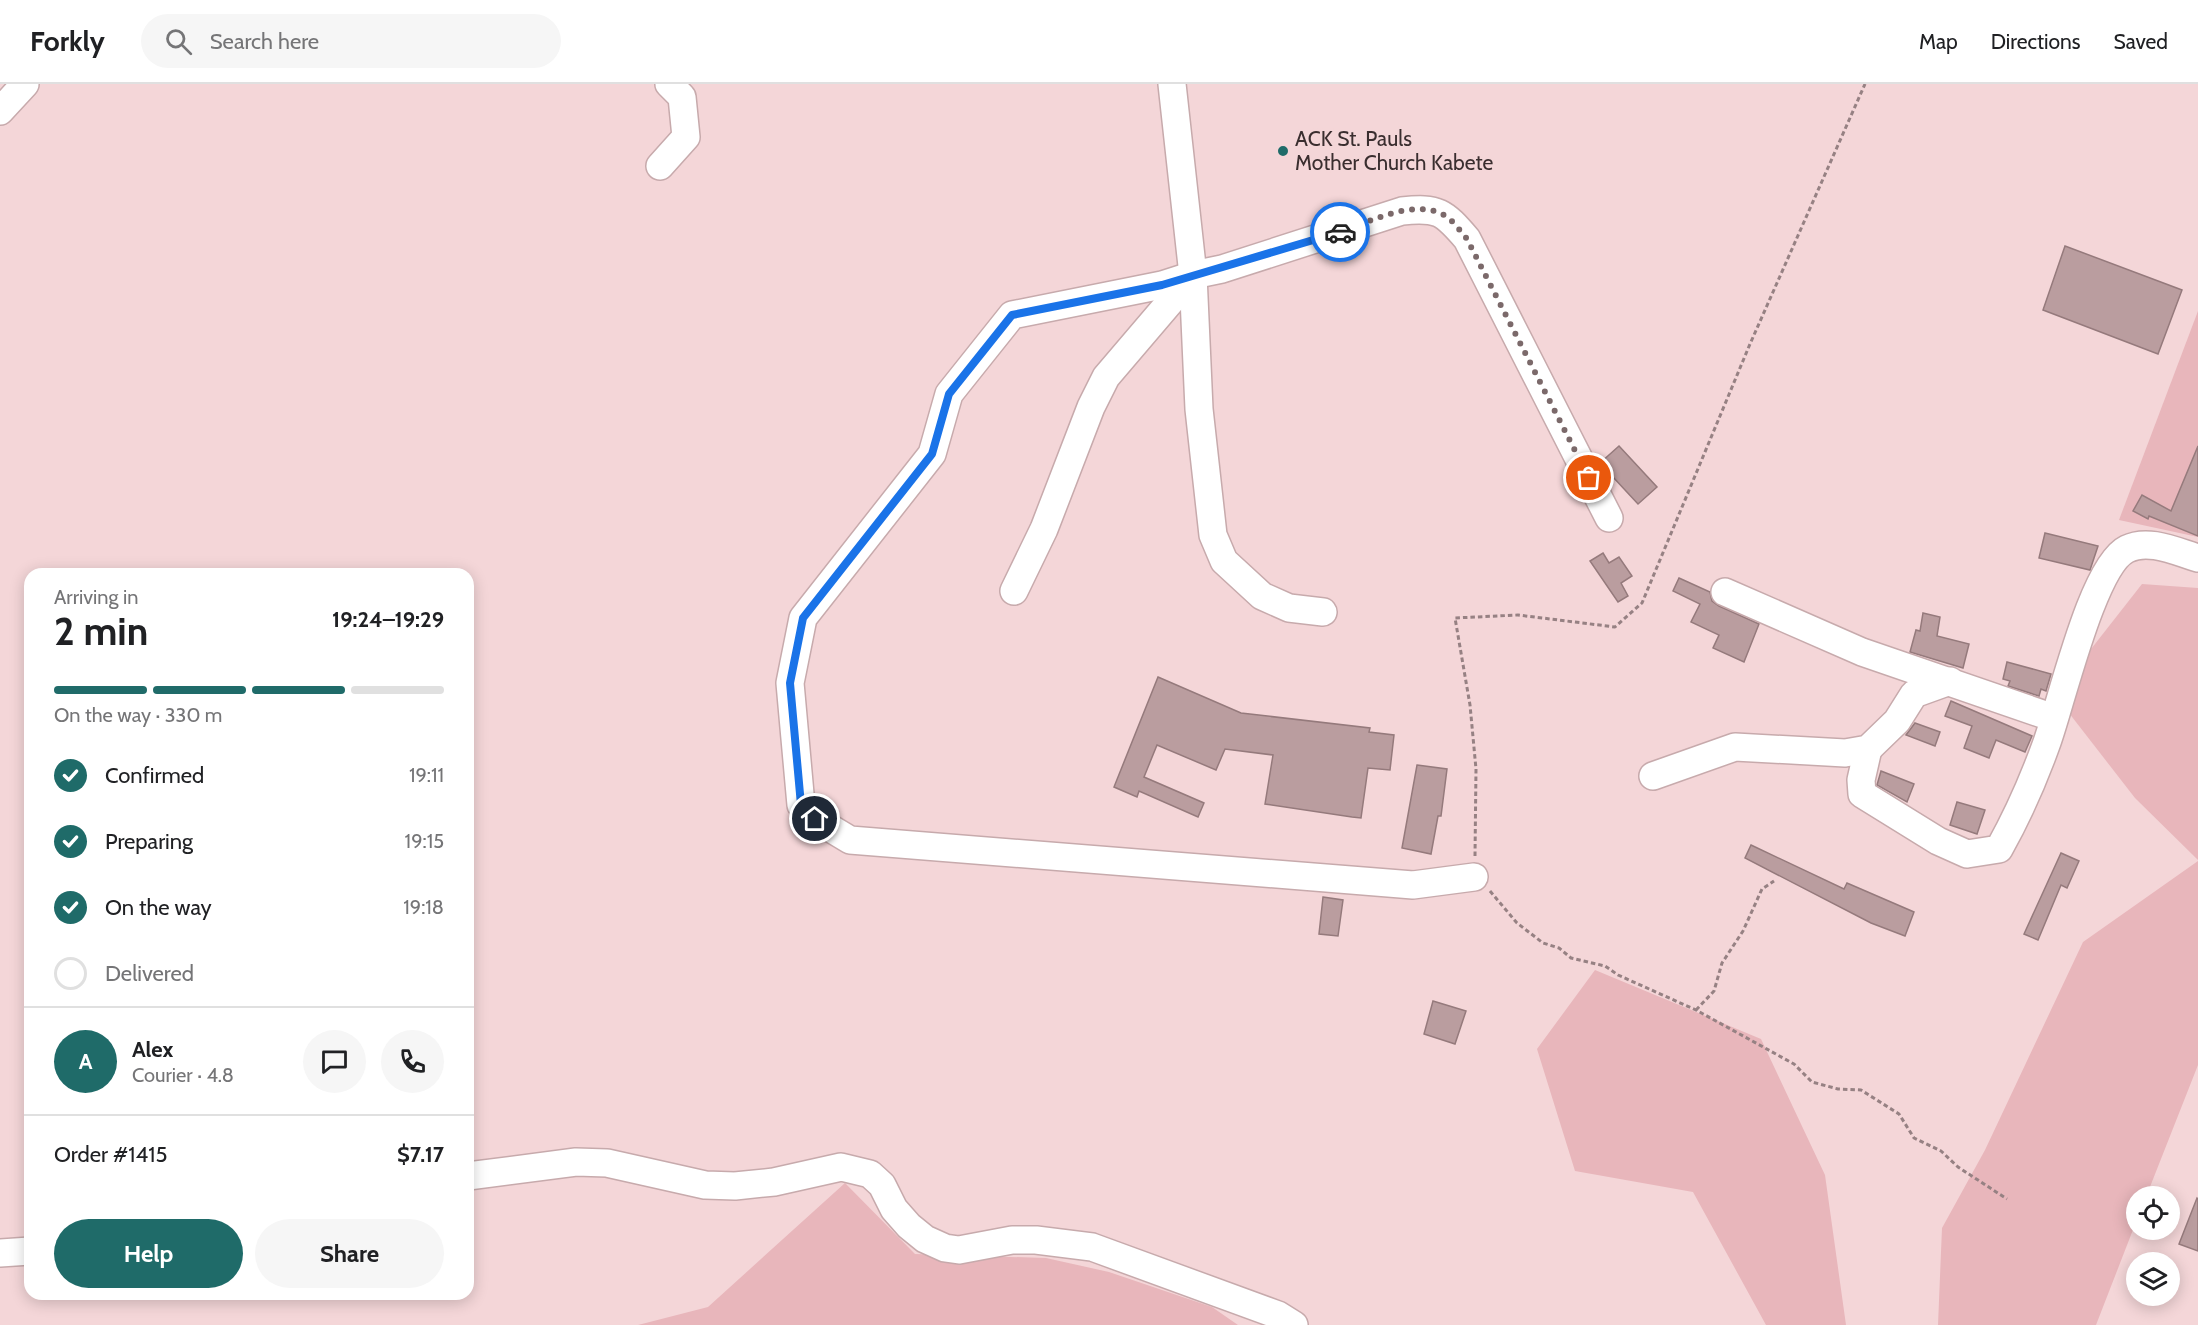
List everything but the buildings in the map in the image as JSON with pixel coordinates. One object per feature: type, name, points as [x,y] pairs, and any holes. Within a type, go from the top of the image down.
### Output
[{"type":"street","points":[[1,109],[25,84]]},
{"type":"street","points":[[660,166],[686,136],[682,98],[669,84]]},
{"type":"street","points":[[1172,84],[1193,275],[1199,409],[1213,535],[1224,561],[1262,596],[1289,608],[1323,612]]},
{"type":"street","points":[[1474,877],[1413,885],[850,840],[815,819],[801,805],[790,683],[803,618],[932,454],[949,394],[1012,315],[1162,285],[1222,269],[1402,212],[1428,208],[1447,216],[1467,239],[1609,518]]},
{"type":"street","points":[[1014,591],[1044,529],[1091,407],[1106,377],[1193,275]]},
{"type":"street","points":[[1950,681],[1914,694],[1897,721],[1868,749],[1861,780],[1862,794],[1938,841],[1967,854],[1999,849],[2019,813],[2054,718],[2080,634],[2113,558],[2129,548],[2157,546],[2198,558]]},
{"type":"street","points":[[1725,592],[1781,619],[1862,652],[1950,681],[2016,707],[2054,718]]},
{"type":"street","points":[[1653,776],[1736,747],[1845,753],[1868,749]]},
{"type":"street","points":[[474,1175],[576,1162],[607,1163],[705,1185],[735,1186],[774,1182],[821,1170],[848,1168],[870,1174],[882,1185],[894,1209],[909,1226],[925,1239],[945,1248],[959,1250],[1012,1240],[1036,1239],[1092,1247],[1278,1315],[1294,1325]]},
{"type":"street","points":[[0,1253],[24,1251]]},
{"type":"path","points":[[1865,84],[1750,344],[1642,603],[1615,627],[1518,615],[1455,618],[1470,705],[1476,769],[1474,877],[1492,893],[1517,923],[1543,943],[1559,948],[1571,958],[1605,966],[1618,975],[1696,1010],[1794,1064],[1812,1082],[1838,1089],[1861,1090],[1899,1114],[1914,1138],[1941,1151],[1958,1167],[2007,1199]]},
{"type":"path","points":[[1696,1010],[1714,991],[1722,963],[1743,931],[1762,889],[1774,881]]},
{"type":"shaded area","points":[[2198,311],[2198,537],[2119,520]]},
{"type":"shaded area","points":[[2142,584],[2198,588],[2198,860],[2135,798],[2055,695]]},
{"type":"shaded area","points":[[2198,861],[2198,1065],[2150,1186],[2126,1186],[2126,1240],[2129,1240],[2096,1325],[1938,1325],[1942,1228],[1985,1150],[2083,942]]},
{"type":"shaded area","points":[[1595,970],[1761,1039],[1825,1175],[1846,1325],[1766,1325],[1693,1192],[1575,1171],[1537,1049]]},
{"type":"shaded area","points":[[845,1183],[915,1254],[1046,1258],[1109,1272],[1212,1307],[1238,1325],[638,1325],[708,1307]]},
{"type":"way so far","points":[[1340,232],[1402,212],[1428,208],[1447,216],[1467,239],[1589,478]]},
{"type":"place","name":"ACK St. Pauls Mother Church Kabete","points":[[1283,151]]},
{"type":"route","points":[[815,819],[801,805],[790,683],[803,618],[932,454],[949,394],[1012,315],[1162,285],[1340,232]]}]
